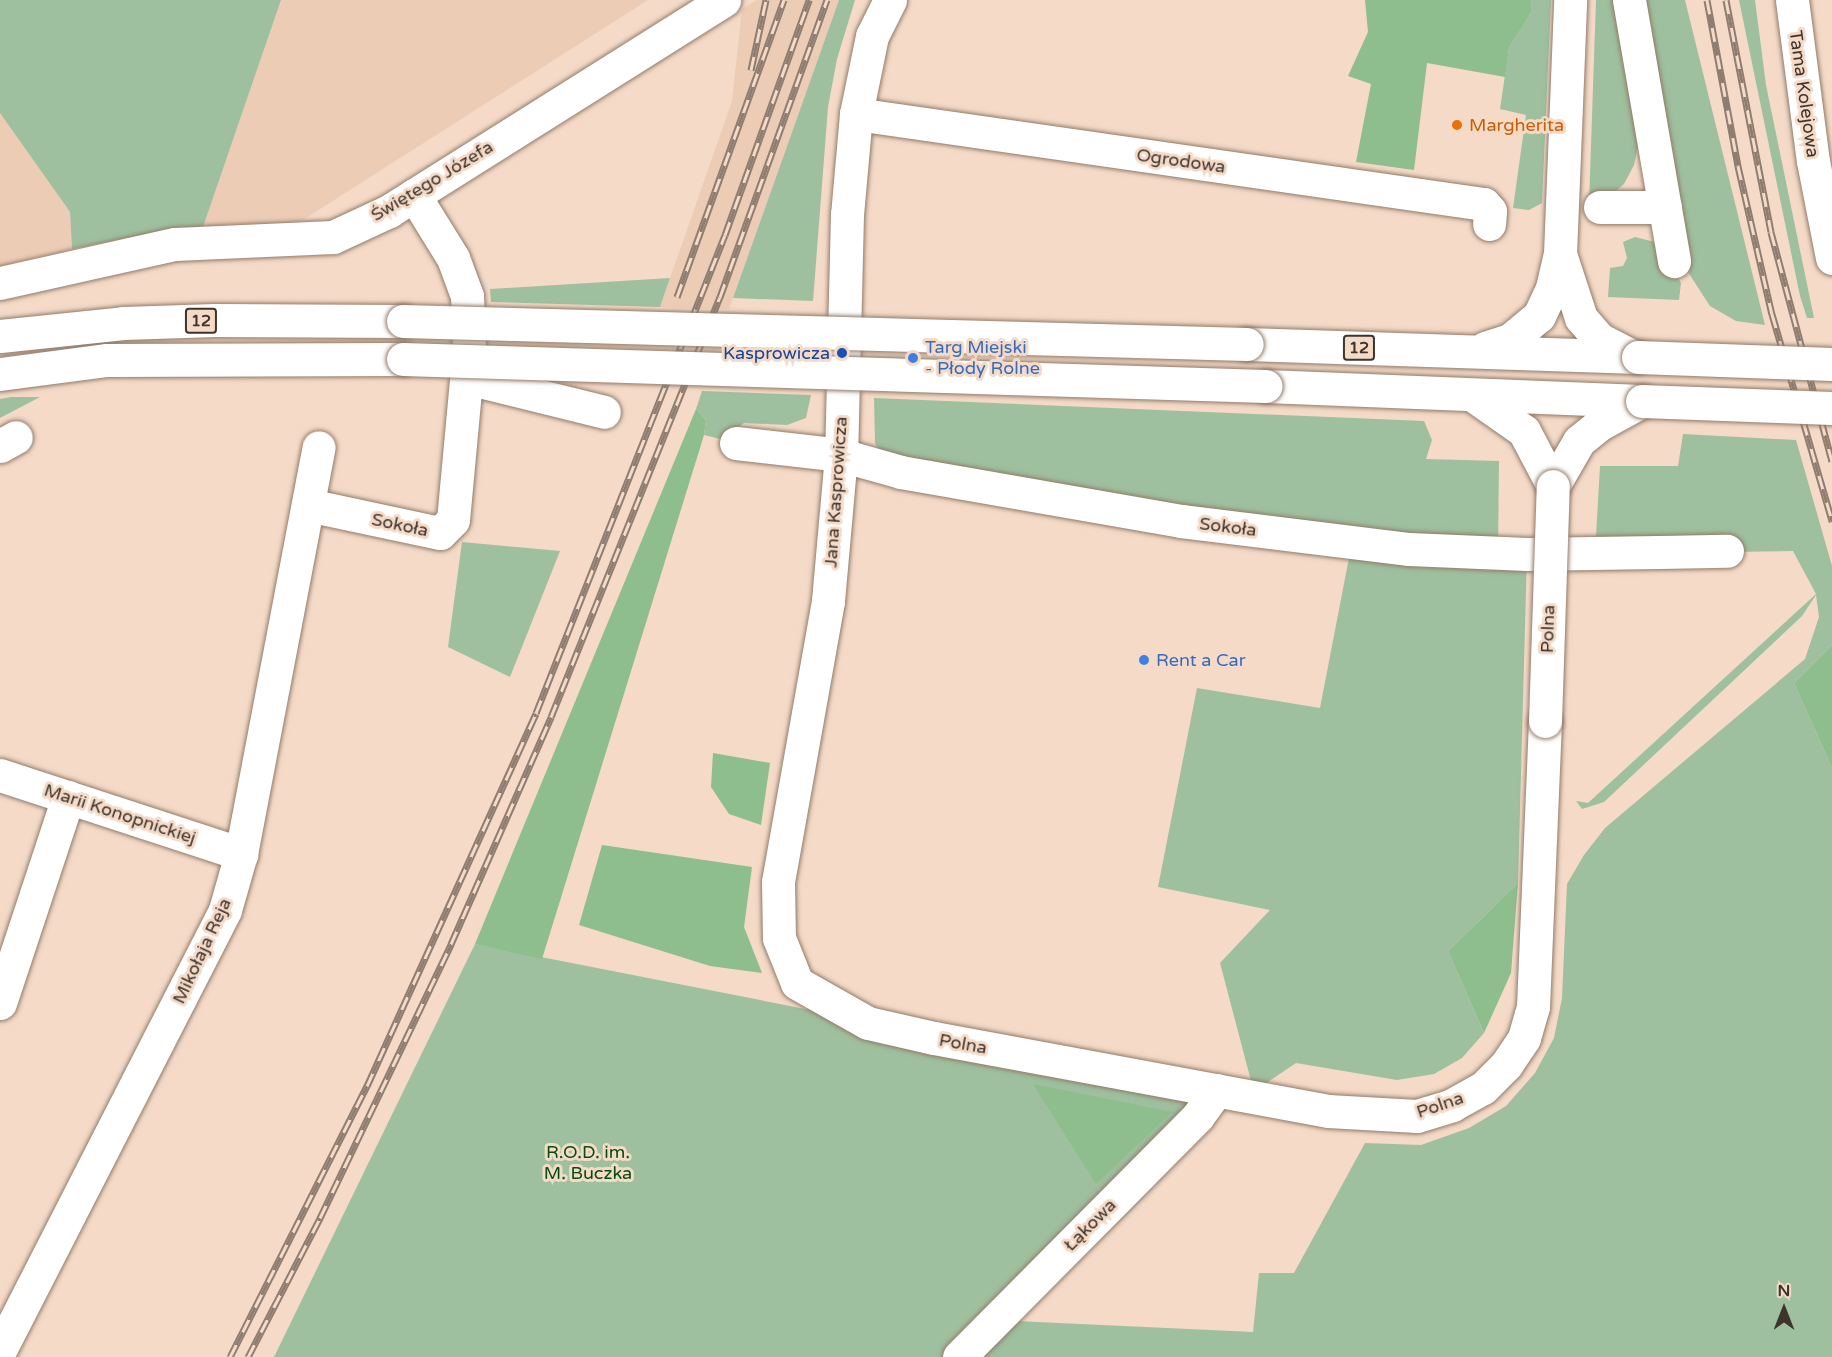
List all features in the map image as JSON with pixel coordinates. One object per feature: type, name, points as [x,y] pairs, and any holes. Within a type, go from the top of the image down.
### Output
[{"type":"street","name":"Świętego Józefa","points":[[0,282],[175,244],[333,237],[414,195],[724,0]]},
{"type":"street","name":"Jana Kasprowicza","points":[[797,983],[779,938],[778,882],[828,601],[841,455],[847,214],[856,114],[872,36],[890,0]]},
{"type":"street","points":[[1472,352],[1510,340],[1532,324],[1552,288],[1560,254],[1570,0]]},
{"type":"street","points":[[1629,0],[1674,261]]},
{"type":"street","name":"Tama Kolejowa","points":[[1792,0],[1813,161],[1832,258]]},
{"type":"street","name":"Ogrodowa","points":[[856,114],[1484,204],[1490,211],[1489,224]]},
{"type":"street","name":"Sokoła","points":[[309,505],[440,533],[453,520],[466,378],[467,296],[453,258],[414,195]]},
{"type":"street","points":[[1600,207],[1665,207]]},
{"type":"street","points":[[1560,254],[1572,299],[1589,330],[1619,352],[1638,357]]},
{"type":"street","name":"12","points":[[0,336],[123,324],[215,320],[403,321],[1832,364]]},
{"type":"street","name":"12","points":[[0,374],[107,360],[403,359],[1832,408]]},
{"type":"street","points":[[466,378],[604,412]]},
{"type":"street","points":[[1471,395],[1501,412],[1524,431],[1553,486]]},
{"type":"street","points":[[1553,486],[1579,441],[1600,424],[1642,401]]},
{"type":"street","name":"Sokoła","points":[[736,443],[841,455],[901,472],[1181,521],[1398,547],[1527,554],[1727,551]]},
{"type":"street","name":"Mikołaja Reja","points":[[0,1350],[225,910],[241,854],[319,447]]},
{"type":"street","name":"Polna","points":[[797,983],[868,1023],[1328,1111],[1417,1116],[1452,1105],[1483,1088],[1506,1065],[1524,1038],[1533,1007],[1553,486]]},
{"type":"street","name":"Marii Konopnickiej","points":[[0,775],[241,854]]},
{"type":"street","points":[[0,1003],[68,797]]},
{"type":"street","name":"Łąkowa","points":[[959,1357],[1198,1116],[1217,1090]]},
{"type":"shaded area","points":[[281,0],[648,0],[295,225],[202,230]]},
{"type":"shaded area","points":[[757,0],[839,0],[729,309],[660,307],[732,101],[742,9]]},
{"type":"shaded area","points":[[0,113],[70,212],[72,249],[0,266]]},
{"type":"green space","points":[[0,0],[281,0],[202,230],[156,232],[72,249],[70,212],[0,113]]},
{"type":"green space","points":[[839,0],[855,0],[837,59],[828,107],[813,301],[733,298]]},
{"type":"green space","points":[[1365,0],[1531,0],[1532,11],[1509,48],[1505,77],[1427,63],[1414,170],[1356,162],[1371,84],[1348,76],[1368,32]]},
{"type":"green space","points":[[1531,0],[1551,0],[1542,203],[1529,210],[1513,208],[1526,115],[1500,109],[1509,48],[1532,11]]},
{"type":"green space","points":[[1596,0],[1614,0],[1633,98],[1638,147],[1634,165],[1624,184],[1609,197],[1589,204]]},
{"type":"green space","points":[[1641,0],[1685,0],[1765,325],[1736,321],[1710,306],[1686,269]]},
{"type":"green space","points":[[1739,0],[1755,0],[1766,85],[1814,318],[1807,318],[1800,296]]},
{"type":"green space","points":[[1635,237],[1659,243],[1681,283],[1679,300],[1608,297],[1610,268],[1623,266],[1627,258],[1623,242]]},
{"type":"green space","points":[[670,278],[660,307],[491,302],[490,289]]},
{"type":"green space","points":[[702,391],[811,395],[806,418],[787,425],[744,423],[735,430],[736,443],[704,435],[706,420],[696,409]]},
{"type":"green space","points":[[40,397],[0,418],[0,399]]},
{"type":"green space","points":[[874,398],[1424,421],[1432,440],[1426,459],[1499,461],[1498,552],[1527,554],[1518,883],[1448,951],[1484,1033],[1462,1058],[1434,1074],[1397,1080],[1296,1063],[1265,1084],[1255,1096],[1220,963],[1270,910],[1158,887],[1197,688],[1320,708],[1352,542],[883,459],[875,443]]},
{"type":"green space","points":[[696,409],[706,420],[704,435],[542,959],[475,944]]},
{"type":"green space","name":"R.O.D. im. M. Buczka","points":[[1683,434],[1796,440],[1832,566],[1832,645],[1794,683],[1832,768],[1832,1357],[274,1357],[475,944],[1217,1090],[996,1320],[1253,1332],[1259,1273],[1294,1273],[1365,1143],[1421,1145],[1469,1128],[1506,1106],[1535,1073],[1554,1038],[1562,998],[1567,884],[1584,855],[1605,828],[1805,659],[1819,617],[1816,595],[1802,616],[1604,802],[1582,809],[1576,801],[1588,803],[1816,594],[1793,551],[1595,554],[1600,466],[1678,466]]},
{"type":"green space","points":[[462,542],[560,551],[510,677],[448,647]]},
{"type":"green space","points":[[1832,645],[1832,768],[1794,683]]},
{"type":"green space","points":[[713,753],[770,763],[761,825],[729,814],[711,787]]},
{"type":"green space","points":[[602,845],[752,867],[744,927],[762,973],[710,966],[579,925]]},
{"type":"green space","points":[[1518,883],[1511,973],[1484,1033],[1448,951]]},
{"type":"green space","points":[[1033,1084],[1172,1112],[1096,1184]]},
{"type":"railway","points":[[751,70],[766,0]]},
{"type":"railway","points":[[677,297],[784,0]]},
{"type":"railway","points":[[230,1357],[367,1086],[536,713],[725,235],[809,0]]},
{"type":"railway","points":[[248,1357],[320,1218],[451,944],[551,717],[720,297],[827,0]]},
{"type":"railway","points":[[1707,0],[1738,166],[1772,314],[1832,521]]},
{"type":"railway","points":[[1726,0],[1771,232],[1832,461]]},
{"type":"place","name":"Margherita","points":[[1457,125]]},
{"type":"place","name":"Kasprowicza","points":[[842,353]]},
{"type":"place","name":"Targ Miejski - Płody Rolne","points":[[913,358]]},
{"type":"place","name":"Rent a Car","points":[[1144,660]]}]
